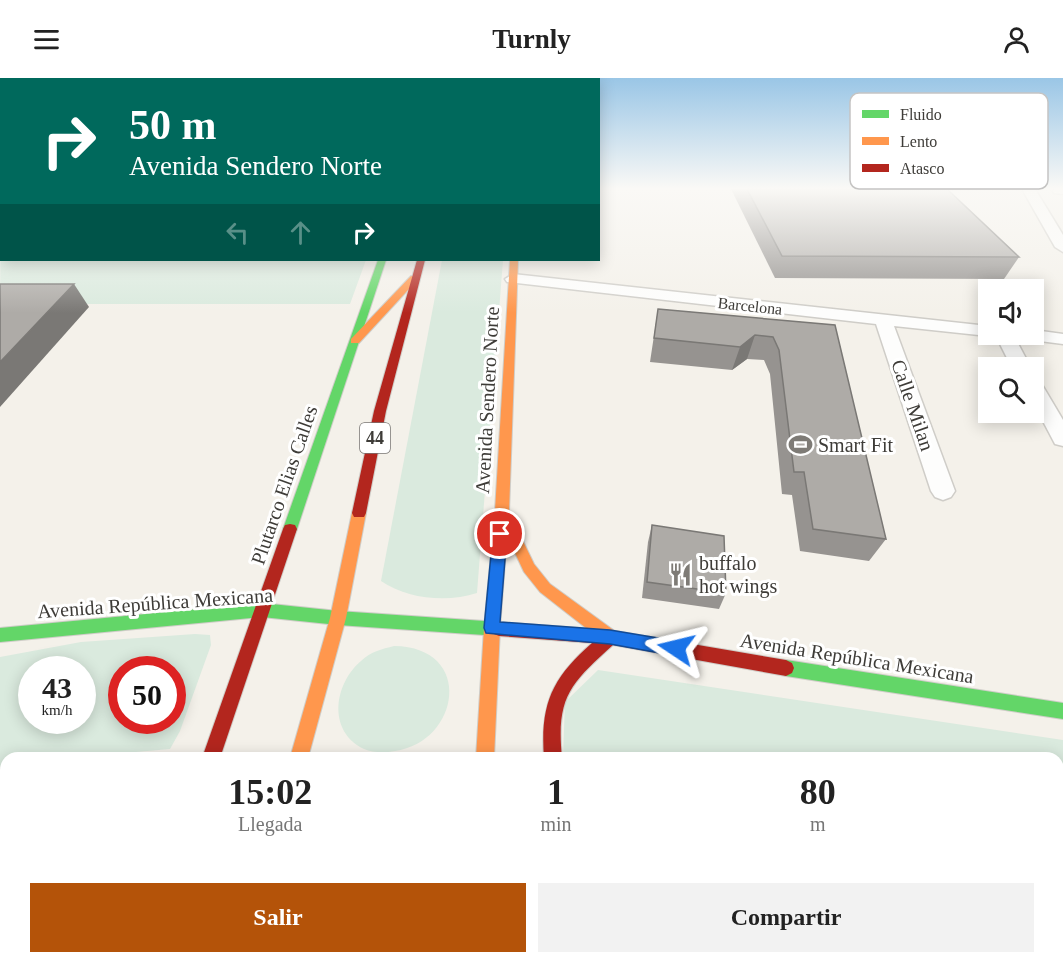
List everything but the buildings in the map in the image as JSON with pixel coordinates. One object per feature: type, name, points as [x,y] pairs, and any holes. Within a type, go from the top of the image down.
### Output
[{"type":"main road","name":"Plutarco Elias Calles","points":[[213,752],[382,261]]},
{"type":"main road","name":"44","points":[[301,752],[338,618],[380,411],[421,261]]},
{"type":"main road","name":"Avenida Sendero Norte","points":[[485,752],[492,628],[502,511],[514,261]]},
{"type":"main road","points":[[355,341],[417,275]]},
{"type":"main road","points":[[502,511],[529,568],[545,588],[610,637],[568,674],[558,689],[552,710],[550,732],[552,752]]},
{"type":"main road","name":"Avenida República Mexicana","points":[[0,635],[262,610],[338,618],[610,637],[763,664],[1063,711]]},
{"type":"street","points":[[1053,230],[1063,247]]},
{"type":"street","name":"Barcelona","points":[[513,279],[978,330]]},
{"type":"street","name":"Calle Milan","points":[[883,320],[943,491]]},
{"type":"street","points":[[1044,337],[1063,339]]},
{"type":"street","points":[[1044,405],[1063,439]]},
{"type":"green space","points":[[0,261],[366,261],[350,304],[0,304]]},
{"type":"green space","points":[[442,261],[503,261],[477,593],[453,598],[428,598],[403,592],[381,581]]},
{"type":"green space","points":[[195,634],[210,635],[211,645],[186,714],[186,656],[108,656],[108,734],[178,734],[170,749],[136,752],[0,752],[0,657],[81,642]]},
{"type":"green space","points":[[394,646],[420,650],[437,662],[447,677],[449,696],[445,714],[434,731],[417,744],[391,752],[371,751],[352,741],[344,731],[338,707],[340,694],[352,671],[361,661],[372,653]]},
{"type":"green space","points":[[598,670],[1063,740],[1063,752],[563,752],[565,702]]},
{"type":"traffic: fast","points":[[290,529],[382,261]]},
{"type":"traffic: fast","points":[[0,635],[262,610],[338,618],[499,629]]},
{"type":"traffic: fast","points":[[786,668],[1063,711]]},
{"type":"traffic: slow","points":[[485,752],[492,628],[502,511],[514,261]]},
{"type":"traffic: slow","points":[[355,341],[414,278]]},
{"type":"traffic: slow","points":[[502,512],[529,568],[545,588],[610,637]]},
{"type":"traffic: slow","points":[[301,752],[338,618],[359,513]]},
{"type":"traffic: jam","points":[[359,513],[380,411],[421,261]]},
{"type":"traffic: jam","points":[[213,752],[290,529]]},
{"type":"traffic: jam","points":[[499,629],[610,637],[786,668]]},
{"type":"traffic: jam","points":[[552,752],[552,717],[561,688],[580,664],[610,637]]},
{"type":"place","name":"Smart Fit","points":[[800,445]]},
{"type":"place","name":"buffalo hot wings","points":[[681,575]]},
{"type":"route","points":[[500,534],[492,628],[610,637],[676,648]]}]
